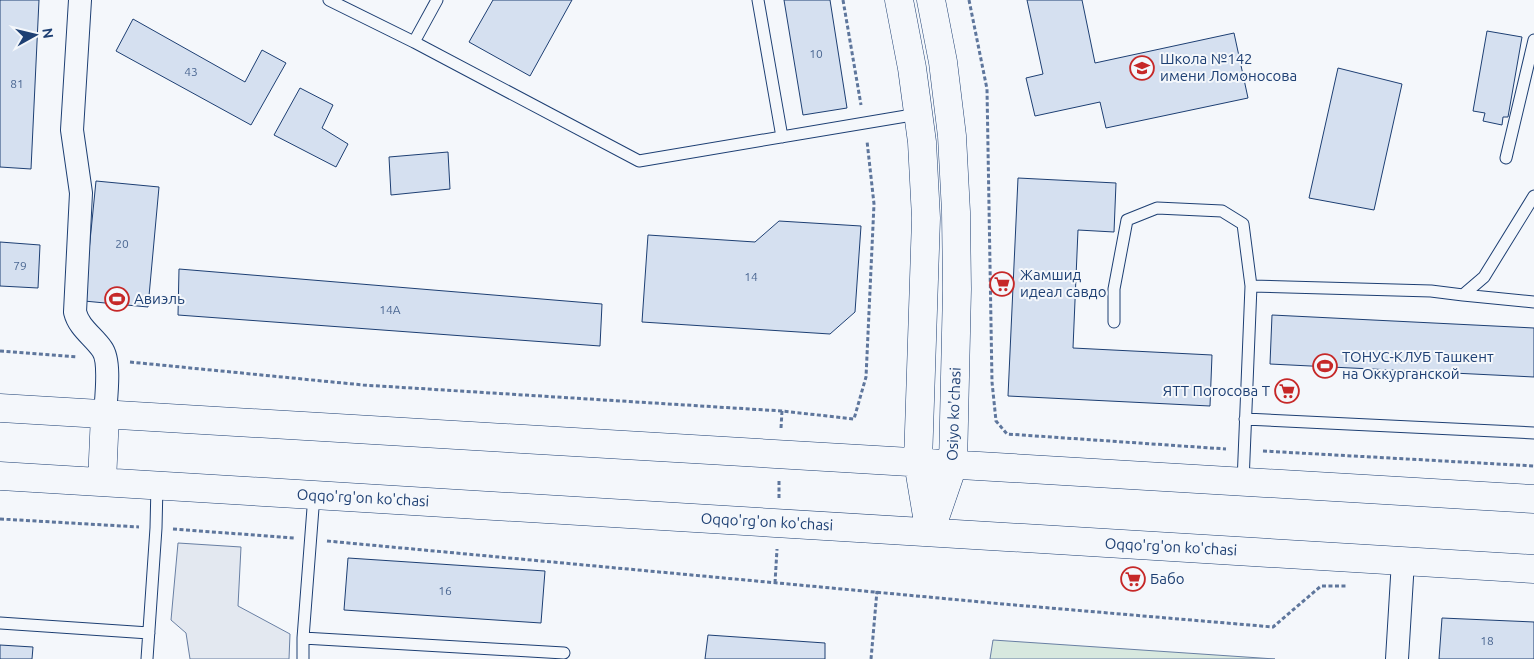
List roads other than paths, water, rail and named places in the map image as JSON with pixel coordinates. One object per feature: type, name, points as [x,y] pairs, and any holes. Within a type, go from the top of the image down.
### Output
[{"type":"main road","points":[[900,0],[922,142],[926,218],[918,462],[930,532]]},
{"type":"main road","name":"Osiyo ko'chasi","points":[[930,532],[953,465],[957,289],[956,212],[952,136],[943,62],[931,0]]},
{"type":"main road","points":[[0,408],[1534,499]]},
{"type":"main road","points":[[102,482],[105,414]]},
{"type":"main road","name":"Oqqo'rg'on ko'chasi","points":[[0,476],[1534,569]]},
{"type":"street","points":[[80,0],[72,130],[81,193],[75,312],[77,321],[104,350],[107,359],[105,414]]},
{"type":"street","points":[[1397,659],[1403,561]]},
{"type":"lane","points":[[329,0],[414,42],[640,161],[918,114]]},
{"type":"lane","points":[[414,42],[437,0]]},
{"type":"lane","points":[[758,0],[782,137]]},
{"type":"lane","points":[[1506,158],[1534,40]]},
{"type":"lane","points":[[1463,295],[1484,277],[1534,196]]},
{"type":"lane","points":[[1114,322],[1114,289],[1127,220],[1157,208],[1222,210],[1243,224],[1251,286],[1243,482]]},
{"type":"lane","points":[[1251,286],[1432,291],[1534,302]]},
{"type":"lane","points":[[1245,419],[1534,433]]},
{"type":"lane","points":[[147,659],[157,485]]},
{"type":"lane","points":[[303,659],[314,495]]},
{"type":"lane","points":[[0,623],[149,633]]},
{"type":"lane","points":[[303,638],[564,653]]},
{"type":"place","name":"Школа №142 имени Ломоносова","points":[[1142,68]]},
{"type":"place","name":"Жамшид идеал савдо","points":[[1002,284]]},
{"type":"place","name":"Авиэль","points":[[117,299]]},
{"type":"place","name":"ТОНУС-КЛУБ Ташкент на Оккурганской","points":[[1325,366]]},
{"type":"place","name":"ЯТТ Погосова Т","points":[[1287,391]]},
{"type":"place","name":"Бабо","points":[[1133,579]]}]
